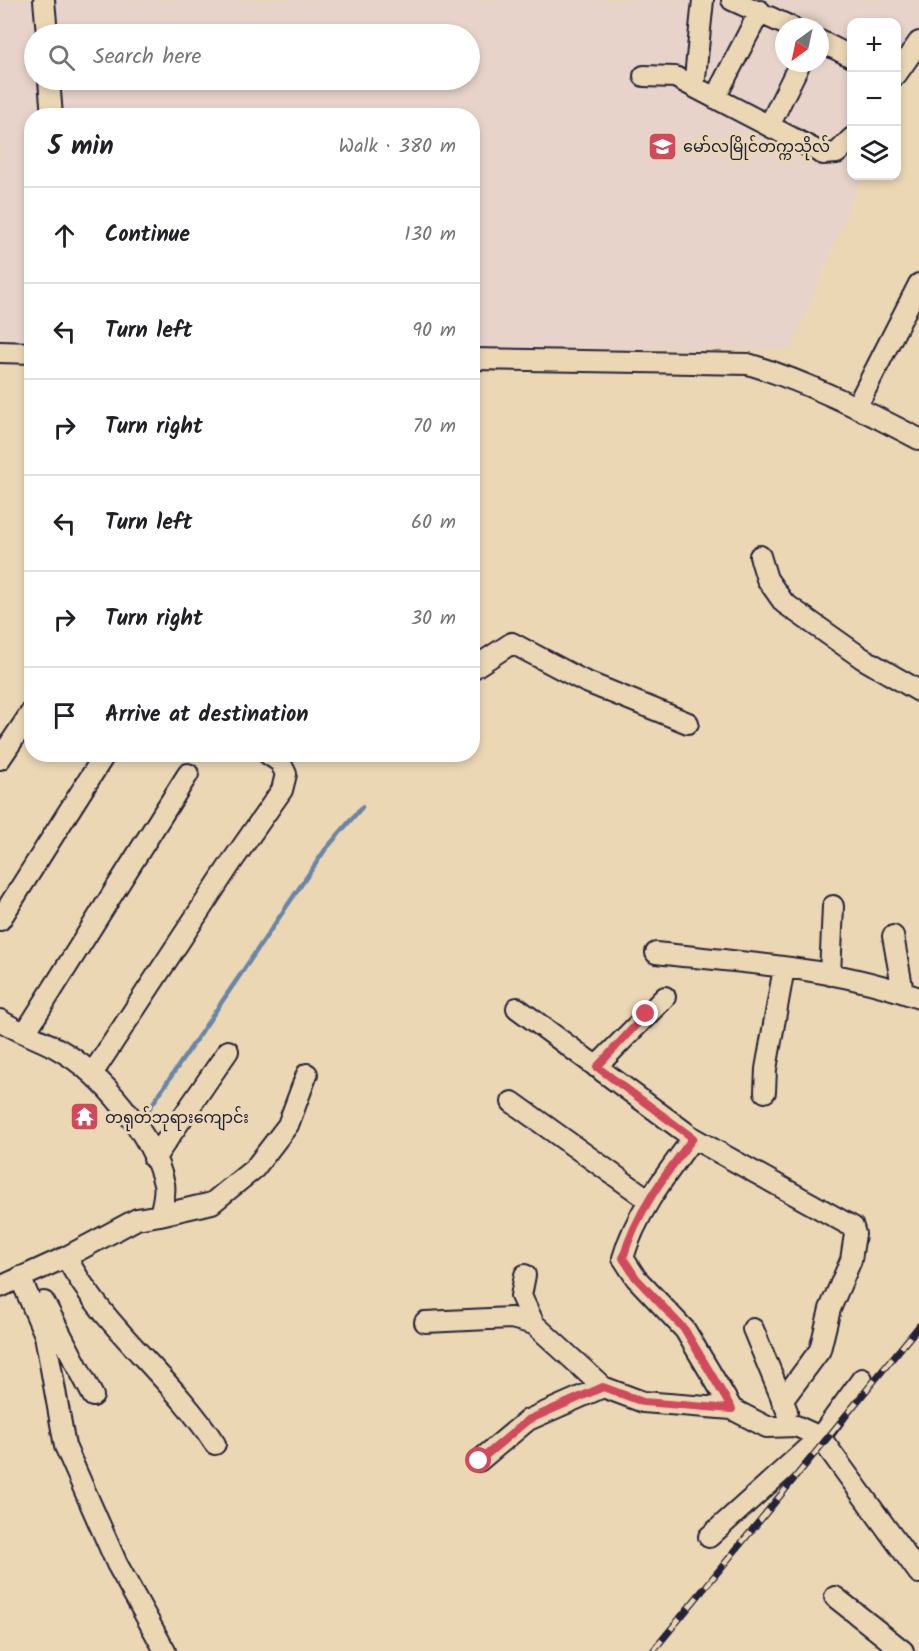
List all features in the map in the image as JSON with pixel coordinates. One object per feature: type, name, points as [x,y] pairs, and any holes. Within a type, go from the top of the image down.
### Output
[{"type":"street","points":[[44,0],[46,24]]},
{"type":"street","points":[[694,87],[703,0]]},
{"type":"street","points":[[732,0],[775,19]]},
{"type":"street","points":[[715,98],[760,12]]},
{"type":"street","points":[[899,72],[919,42]]},
{"type":"street","points":[[829,46],[847,54]]},
{"type":"street","points":[[769,126],[796,72]]},
{"type":"street","points":[[644,76],[675,77],[823,154],[837,153],[847,143]]},
{"type":"street","points":[[51,90],[52,108]]},
{"type":"street","points":[[856,406],[919,284]]},
{"type":"street","points":[[0,352],[24,353]]},
{"type":"street","points":[[480,359],[748,364],[787,376],[856,406],[919,439]]},
{"type":"street","points":[[760,556],[767,579],[784,603],[862,658],[919,691]]},
{"type":"street","points":[[480,664],[512,643],[584,681],[688,723]]},
{"type":"street","points":[[0,759],[24,723]]},
{"type":"street","points":[[0,920],[100,762]]},
{"type":"street","points":[[92,1074],[282,790],[286,774],[280,762]]},
{"type":"street","points":[[25,1034],[188,774]]},
{"type":"street","points":[[830,975],[833,906]]},
{"type":"street","points":[[892,936],[911,995]]},
{"type":"street","points":[[656,953],[830,975],[911,995]]},
{"type":"street","points":[[765,1092],[766,1069],[784,968]]},
{"type":"street","points":[[597,1067],[665,997]]},
{"type":"street","points":[[517,1008],[693,1138],[853,1227],[855,1234],[851,1260],[830,1309],[820,1350],[782,1401]]},
{"type":"street","points":[[0,1020],[59,1049],[92,1074],[123,1108],[147,1143],[164,1185],[160,1215]]},
{"type":"street","points":[[154,1159],[228,1051]]},
{"type":"street","points":[[0,1287],[66,1257],[137,1220],[212,1203],[255,1168],[288,1125],[307,1074]]},
{"type":"street","points":[[512,1102],[649,1200]]},
{"type":"street","points":[[693,1138],[649,1200],[629,1236],[623,1258],[636,1278],[685,1330],[732,1409]]},
{"type":"street","points":[[66,1257],[99,1309],[141,1358],[189,1406],[215,1444]]},
{"type":"street","points":[[25,1275],[93,1396]]},
{"type":"street","points":[[25,1275],[45,1335],[65,1446],[117,1564],[165,1651]]},
{"type":"street","points":[[525,1275],[521,1296],[534,1324],[603,1387],[643,1402],[732,1409],[767,1427],[796,1426],[820,1437],[919,1574]]},
{"type":"street","points":[[425,1322],[511,1318],[534,1324]]},
{"type":"street","points":[[753,1329],[782,1401],[796,1426]]},
{"type":"street","points":[[709,1537],[820,1437],[862,1379]]},
{"type":"street","points":[[479,1461],[528,1420],[603,1387]]},
{"type":"street","points":[[835,1597],[903,1651]]},
{"type":"shaded area","name":"မော်လမြိုင်တက္ကသိုလ်","points":[[0,0],[919,0],[919,41],[901,85],[901,18],[847,18],[847,180],[861,180],[791,349],[480,348],[480,108],[24,108],[24,346],[0,346]]},
{"type":"waterway","points":[[149,1109],[325,850],[362,807]]},
{"type":"railway","points":[[653,1651],[919,1326]]},
{"type":"place","name":"မော်လမြိုင်တက္ကသိုလ်","points":[[662,146]]},
{"type":"place","name":"တရုတ်ဘုရားကျောင်း","points":[[84,1117]]},
{"type":"route","points":[[479,1461],[528,1420],[603,1387],[643,1402],[732,1409],[685,1330],[636,1278],[623,1258],[629,1236],[658,1184],[693,1138],[597,1067],[646,1014]]}]
